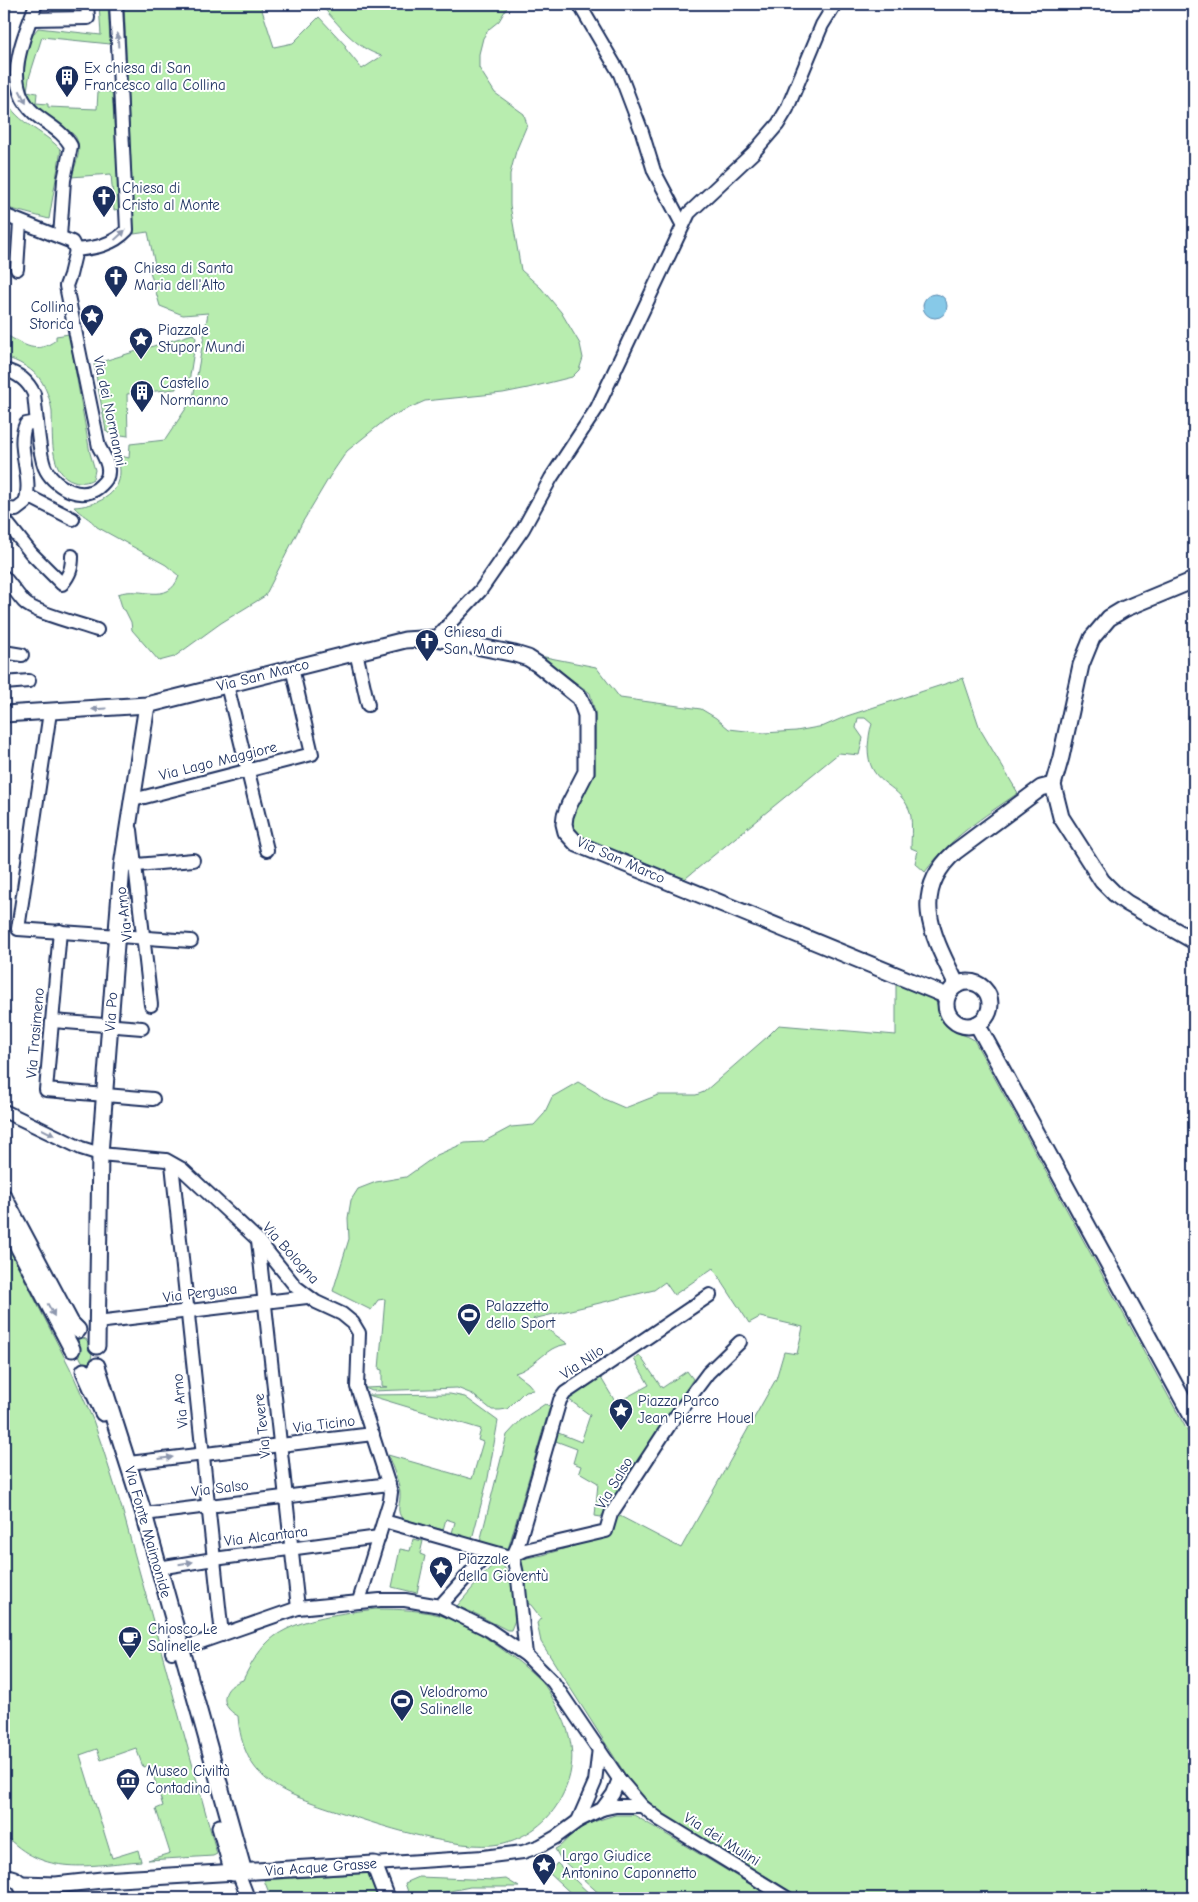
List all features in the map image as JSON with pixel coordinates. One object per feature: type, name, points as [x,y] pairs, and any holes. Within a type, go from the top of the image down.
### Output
[{"type":"street","points":[[36,4],[20,50],[17,85],[21,97],[34,113],[64,135],[72,148],[64,180],[60,237]]},
{"type":"street","points":[[31,19],[88,18],[87,4]]},
{"type":"street","points":[[4,215],[72,242],[76,250],[96,248],[111,242],[126,230],[116,4]]},
{"type":"street","points":[[579,4],[620,74],[642,132],[654,171],[682,224]]},
{"type":"street","points":[[436,638],[480,591],[523,529],[551,478],[597,408],[682,224],[695,206],[753,153],[778,124],[787,109],[822,25],[836,4]]},
{"type":"street","points":[[17,269],[20,222]]},
{"type":"street","name":"Via dei Normanni","points":[[4,370],[16,374],[31,387],[34,394],[43,463],[52,479],[72,492],[88,493],[98,489],[106,480],[108,466],[99,447],[66,286],[76,250]]},
{"type":"street","points":[[4,508],[16,510],[21,508],[28,496],[29,485],[24,458],[23,430],[26,424],[37,422]]},
{"type":"street","points":[[28,496],[73,519]]},
{"type":"street","points":[[4,519],[36,558],[62,584],[69,576],[72,567],[72,556]]},
{"type":"street","points":[[4,577],[24,602],[36,610],[98,630]]},
{"type":"street","points":[[1194,580],[1124,609],[1109,618],[1092,638],[1081,665],[1061,757],[1052,785],[1061,817],[1102,881],[1127,903],[1194,941]]},
{"type":"street","points":[[4,587],[19,594]]},
{"type":"street","name":"Via San Marco","points":[[4,714],[147,705],[405,640],[436,638],[515,654],[528,658],[580,698],[584,705],[586,715],[586,772],[564,816],[566,832],[578,844],[952,991]]},
{"type":"street","points":[[4,644],[4,652],[20,658],[4,661]]},
{"type":"street","points":[[356,652],[368,705]]},
{"type":"street","name":"Via Lago Maggiore","points":[[132,800],[312,754],[292,668]]},
{"type":"street","points":[[4,683],[30,681]]},
{"type":"street","points":[[227,685],[267,850]]},
{"type":"street","name":"Via Po","points":[[97,1346],[100,1154],[104,1095],[117,936],[129,866],[132,800],[147,705]]},
{"type":"street","points":[[50,712],[18,929],[191,941]]},
{"type":"street","points":[[952,991],[931,927],[928,906],[934,878],[942,863],[955,852],[1041,788],[1052,785]]},
{"type":"street","points":[[129,866],[193,860]]},
{"type":"street","name":"Via Arno","points":[[129,866],[143,938],[151,1005]]},
{"type":"street","name":"Via Trasimeno","points":[[60,932],[46,1090],[153,1099]]},
{"type":"street","points":[[968,982],[974,983],[985,990],[988,996],[989,1009],[987,1015],[977,1024],[962,1026],[950,1017],[946,1004],[952,991],[968,982]]},
{"type":"street","points":[[53,1021],[142,1028]]},
{"type":"street","points":[[977,1024],[1194,1420]]},
{"type":"street","name":"Via Bologna","points":[[4,1111],[81,1148],[100,1154],[166,1160],[182,1169],[258,1240],[296,1287],[307,1297],[342,1314],[353,1323],[359,1333],[357,1387],[391,1492],[359,1601]]},
{"type":"street","name":"Via Arno","points":[[172,1164],[222,1635]]},
{"type":"street","points":[[4,1198],[71,1323],[80,1329],[94,1339],[99,1356],[90,1368],[74,1359],[72,1337],[80,1329],[97,1322]]},
{"type":"street","points":[[4,1220],[72,1350]]},
{"type":"street","name":"Via Tevere","points":[[258,1240],[298,1608]]},
{"type":"street","name":"Via Nilo","points":[[513,1556],[557,1407],[565,1393],[710,1295]]},
{"type":"street","name":"Via Pergusa","points":[[97,1322],[307,1297]]},
{"type":"street","name":"Via Salso","points":[[384,1521],[489,1552],[513,1556],[525,1550],[606,1531],[611,1514],[670,1424],[708,1374],[740,1342]]},
{"type":"street","name":"Via Fonte Maimonide","points":[[90,1368],[129,1463],[158,1568],[176,1650]]},
{"type":"street","name":"Via Fonte Maimonide","points":[[90,1368],[176,1650],[238,1872],[248,1898]]},
{"type":"street","name":"Via Ticino","points":[[129,1463],[373,1434]]},
{"type":"street","name":"Via Salso","points":[[144,1514],[389,1484]]},
{"type":"street","name":"Via Alcantara","points":[[158,1568],[379,1537]]},
{"type":"street","points":[[440,1606],[489,1552]]},
{"type":"street","points":[[513,1556],[518,1579],[526,1655]]},
{"type":"street","name":"Via dei Mulini","points":[[176,1650],[298,1608],[359,1601],[405,1600],[440,1606],[489,1630],[526,1655],[553,1682],[619,1778],[642,1806],[660,1820],[787,1898]]},
{"type":"street","points":[[578,1821],[595,1782],[599,1748]]},
{"type":"street","points":[[588,1801],[601,1784],[619,1778]]},
{"type":"street","points":[[602,1809],[613,1794],[619,1778]]},
{"type":"street","points":[[602,1809],[642,1806]]},
{"type":"street","name":"Via Acque Grasse","points":[[56,1885],[496,1856],[523,1852],[540,1846],[578,1821],[602,1809]]},
{"type":"street","points":[[374,1864],[388,1898]]},
{"type":"street","points":[[12,1882],[56,1885]]},
{"type":"street","points":[[29,1898],[56,1885]]},
{"type":"green space","points":[[4,4],[12,4],[4,34]]},
{"type":"green space","points":[[53,4],[69,4],[70,11],[53,12]]},
{"type":"green space","points":[[99,4],[108,4],[110,44],[42,37],[29,78],[27,91],[24,76],[26,55],[31,40],[38,28],[101,35]]},
{"type":"green space","points":[[124,4],[260,4],[274,47],[293,43],[319,17],[346,46],[345,48],[362,69],[382,56],[356,42],[320,4],[509,4],[499,21],[489,29],[483,38],[479,54],[479,68],[495,93],[524,114],[527,125],[516,151],[510,174],[510,205],[521,270],[541,288],[561,312],[580,344],[583,358],[579,370],[572,377],[503,393],[425,401],[389,417],[347,451],[302,523],[265,596],[221,623],[174,657],[159,661],[132,630],[131,622],[125,610],[123,610],[118,594],[127,592],[161,593],[168,591],[179,576],[166,565],[97,527],[74,507],[98,502],[111,493],[119,480],[120,469],[117,455],[129,458],[130,444],[165,440],[193,398],[208,313],[183,315],[160,306],[149,268],[155,265],[148,232],[134,234]]},
{"type":"green space","points":[[27,91],[37,93],[36,103],[48,104],[48,107],[97,109],[98,91],[112,92],[120,209],[114,210],[111,174],[71,177],[79,149],[76,138],[39,108]]},
{"type":"green space","points":[[4,93],[13,111],[21,119],[61,150],[49,219],[4,207]]},
{"type":"green space","points":[[69,334],[90,453],[95,470],[93,479],[84,482],[74,481],[66,477],[56,462],[52,412],[49,397],[42,382],[35,373],[25,366],[4,357],[4,335],[36,348],[49,345],[56,340],[56,336]]},
{"type":"green space","points":[[193,334],[196,338],[189,382],[176,384],[176,389],[127,394],[128,436],[108,433],[106,431],[94,364]]},
{"type":"green space","points":[[540,656],[596,667],[620,698],[701,709],[729,729],[764,733],[796,731],[824,726],[847,716],[963,678],[980,729],[1018,793],[956,838],[925,872],[915,863],[918,851],[911,848],[909,809],[904,800],[873,769],[869,760],[868,747],[872,724],[865,718],[858,718],[856,728],[863,738],[859,755],[839,753],[681,882],[586,839],[576,831],[572,822],[575,809],[595,774],[595,712],[590,693]]},
{"type":"green space","points":[[896,983],[930,997],[937,1004],[942,1019],[947,1026],[953,1031],[974,1040],[1194,1443],[1194,1898],[802,1898],[666,1816],[642,1797],[627,1777],[541,1642],[537,1623],[541,1618],[531,1605],[525,1602],[521,1559],[543,1555],[611,1535],[616,1514],[681,1548],[776,1379],[784,1352],[797,1354],[803,1327],[760,1317],[749,1323],[713,1268],[674,1295],[665,1282],[654,1290],[533,1319],[568,1344],[552,1349],[530,1366],[515,1373],[534,1390],[525,1391],[507,1409],[492,1410],[472,1394],[457,1388],[372,1391],[365,1388],[388,1387],[382,1386],[382,1370],[379,1369],[385,1299],[378,1300],[371,1310],[333,1291],[349,1239],[348,1218],[351,1200],[358,1189],[376,1182],[406,1177],[437,1155],[465,1143],[483,1142],[511,1127],[534,1125],[544,1114],[552,1097],[578,1082],[604,1099],[625,1108],[658,1095],[696,1095],[704,1092],[779,1025],[896,1035]]},
{"type":"green space","points":[[4,1239],[70,1368],[93,1420],[102,1446],[123,1512],[217,1854],[213,1856],[148,1860],[170,1853],[156,1809],[163,1806],[150,1765],[143,1767],[136,1748],[101,1760],[97,1749],[80,1755],[112,1858],[138,1850],[141,1861],[85,1866],[51,1863],[19,1848],[4,1834]]},
{"type":"green space","points":[[79,1337],[86,1339],[91,1348],[92,1355],[88,1364],[84,1364],[79,1355]]},
{"type":"green space","name":"Piazza Parco Jean Pierre Houel","points":[[640,1356],[662,1388],[687,1371],[693,1379],[601,1517],[595,1516],[598,1483],[579,1472],[581,1466],[573,1463],[577,1449],[553,1440],[556,1432],[581,1442],[590,1415],[568,1399],[601,1378],[616,1403],[649,1385],[634,1359]]},
{"type":"green space","points":[[450,1394],[465,1397],[498,1421],[488,1478],[472,1539],[452,1533],[455,1522],[446,1519],[443,1530],[403,1519],[399,1513],[399,1488],[388,1455],[472,1479],[483,1442],[478,1440],[481,1429],[368,1395]]},
{"type":"green space","points":[[545,1404],[550,1406],[508,1549],[480,1542],[507,1435],[521,1420]]},
{"type":"green space","points":[[413,1539],[423,1541],[420,1554],[425,1556],[417,1593],[392,1587],[400,1549],[410,1551]]},
{"type":"green space","points":[[495,1562],[506,1569],[515,1589],[515,1620],[511,1630],[507,1630],[457,1606]]},
{"type":"green space","name":"Velodromo Salinelle","points":[[376,1609],[429,1613],[447,1617],[461,1623],[509,1655],[545,1686],[567,1728],[572,1751],[572,1763],[561,1798],[556,1807],[536,1828],[519,1838],[500,1844],[463,1844],[440,1840],[371,1822],[297,1797],[281,1789],[256,1769],[241,1738],[238,1716],[227,1707],[225,1696],[227,1691],[243,1680],[261,1650],[275,1636],[298,1624],[311,1620]]},
{"type":"green space","points":[[615,1815],[634,1815],[773,1898],[604,1898],[560,1858],[555,1849],[581,1828],[595,1821]]},
{"type":"green space","points":[[557,1863],[594,1898],[576,1898],[549,1873]]},
{"type":"green space","points":[[370,1873],[379,1898],[271,1898],[264,1880]]},
{"type":"green space","points":[[419,1877],[506,1879],[519,1887],[470,1887],[445,1892],[432,1898],[410,1898],[405,1883]]},
{"type":"water","points":[[935,294],[944,297],[947,306],[944,315],[935,318],[926,315],[923,306],[926,297]]},
{"type":"place","name":"Ex chiesa di San Francesco alla Collina","points":[[67,98]]},
{"type":"place","name":"Chiesa di Cristo al Monte","points":[[104,218]]},
{"type":"place","name":"Chiesa di Santa Maria dell'Alto","points":[[116,298]]},
{"type":"place","name":"Collina Storica","points":[[92,337]]},
{"type":"place","name":"Piazzale Stupor Mundi","points":[[141,360]]},
{"type":"place","name":"Castello Normanno","points":[[142,413]]},
{"type":"place","name":"Chiesa di San Marco","points":[[427,662]]},
{"type":"place","name":"Palazzetto dello Sport","points":[[469,1336]]},
{"type":"place","name":"Piazza Parco Jean Pierre Houel","points":[[621,1431]]},
{"type":"place","name":"Piazzale della Gioventù","points":[[441,1589]]},
{"type":"place","name":"Chiosco Le Salinelle","points":[[130,1659]]},
{"type":"place","name":"Velodromo Salinelle","points":[[402,1722]]},
{"type":"place","name":"Museo Civiltà Contadina","points":[[128,1801]]},
{"type":"place","name":"Largo Giudice Antonino Caponnetto","points":[[544,1886]]}]
